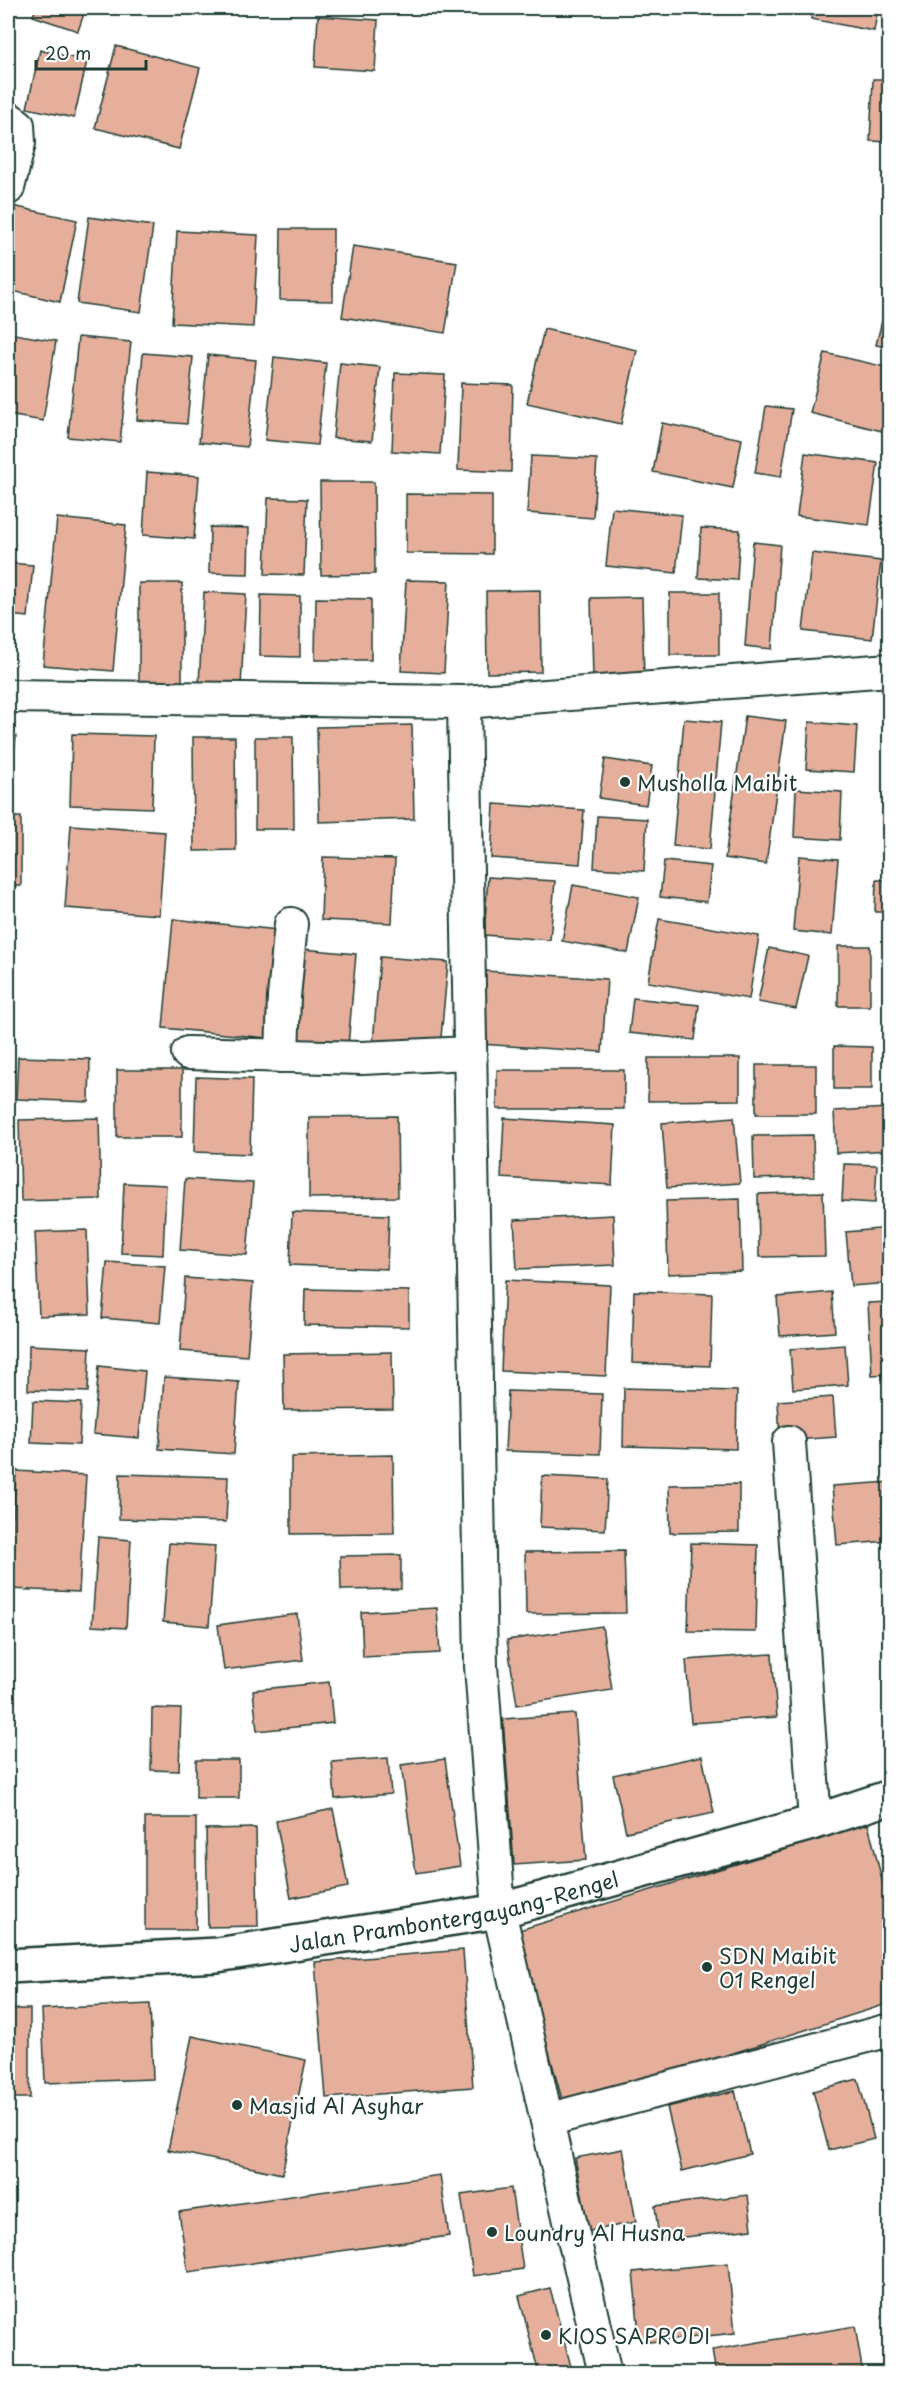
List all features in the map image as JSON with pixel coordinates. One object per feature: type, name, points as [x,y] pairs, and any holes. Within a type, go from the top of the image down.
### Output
[{"type":"street","points":[[8,118],[18,125],[20,143],[8,188]]},
{"type":"street","points":[[8,696],[464,702],[890,670]]},
{"type":"street","points":[[464,702],[481,1666],[499,1911],[605,2373]]},
{"type":"street","points":[[282,1056],[284,997],[291,924]]},
{"type":"street","points":[[188,1053],[362,1058],[470,1053]]},
{"type":"street","points":[[789,1442],[815,1822]]},
{"type":"street","name":"Jalan Prambontergayang-Rengel","points":[[8,1966],[217,1955],[499,1911],[815,1822],[890,1797]]},
{"type":"street","points":[[548,2120],[890,2030]]},
{"type":"building","points":[[36,8],[86,8],[78,31],[33,16]]},
{"type":"building","points":[[813,8],[878,8],[874,31],[811,19]]},
{"type":"building","points":[[318,16],[378,20],[375,71],[315,67]]},
{"type":"building","points":[[116,46],[200,68],[179,149],[95,128]]},
{"type":"building","points":[[40,50],[87,61],[74,118],[27,108]]},
{"type":"building","points":[[873,79],[890,79],[890,142],[870,141]]},
{"type":"building","points":[[8,205],[77,220],[60,302],[8,290]]},
{"type":"building","points":[[89,217],[153,226],[141,312],[77,303]]},
{"type":"building","points":[[281,229],[333,229],[333,301],[280,300]]},
{"type":"building","points":[[177,231],[258,235],[253,327],[172,323]]},
{"type":"building","points":[[353,246],[457,262],[445,333],[342,317]]},
{"type":"building","points":[[890,288],[890,348],[876,345]]},
{"type":"building","points":[[544,329],[637,350],[621,424],[527,403]]},
{"type":"building","points":[[8,333],[56,341],[43,421],[8,415]]},
{"type":"building","points":[[78,337],[131,342],[120,442],[68,437]]},
{"type":"building","points":[[143,353],[193,357],[187,424],[137,420]]},
{"type":"building","points":[[825,353],[890,368],[890,400],[882,431],[810,413]]},
{"type":"building","points":[[208,355],[256,360],[247,447],[199,442]]},
{"type":"building","points":[[274,357],[326,363],[317,445],[265,440]]},
{"type":"building","points":[[340,363],[380,367],[372,441],[333,438]]},
{"type":"building","points":[[395,373],[445,375],[440,454],[392,451]]},
{"type":"building","points":[[461,383],[513,385],[511,472],[458,470]]},
{"type":"building","points":[[766,406],[792,409],[781,477],[755,473]]},
{"type":"building","points":[[662,423],[742,439],[733,488],[653,472]]},
{"type":"building","points":[[805,453],[878,463],[869,525],[797,516]]},
{"type":"building","points":[[531,456],[597,459],[593,518],[527,513]]},
{"type":"building","points":[[147,472],[199,476],[194,539],[143,535]]},
{"type":"building","points":[[320,482],[374,482],[375,574],[321,575]]},
{"type":"building","points":[[406,494],[492,495],[492,554],[406,553]]},
{"type":"building","points":[[268,498],[307,499],[304,575],[265,574]]},
{"type":"building","points":[[612,508],[682,515],[676,573],[606,566]]},
{"type":"building","points":[[57,518],[126,525],[113,671],[43,665]]},
{"type":"building","points":[[210,527],[249,528],[248,574],[209,573]]},
{"type":"building","points":[[701,528],[740,530],[737,580],[698,578]]},
{"type":"building","points":[[753,542],[780,545],[772,649],[745,646]]},
{"type":"building","points":[[812,553],[881,561],[872,639],[803,631]]},
{"type":"building","points":[[8,563],[33,565],[28,617],[8,615]]},
{"type":"building","points":[[406,580],[449,581],[444,673],[401,671]]},
{"type":"building","points":[[139,583],[182,583],[182,685],[139,685]]},
{"type":"building","points":[[540,590],[541,672],[487,673],[486,591]]},
{"type":"building","points":[[204,592],[246,594],[241,687],[199,684]]},
{"type":"building","points":[[670,593],[719,593],[719,655],[670,655]]},
{"type":"building","points":[[261,595],[300,596],[300,657],[260,656]]},
{"type":"building","points":[[642,597],[644,678],[593,678],[591,598]]},
{"type":"building","points":[[316,598],[371,599],[371,660],[315,660]]},
{"type":"building","points":[[745,716],[786,721],[766,864],[725,858]]},
{"type":"building","points":[[684,719],[721,722],[710,849],[673,846]]},
{"type":"building","points":[[809,722],[857,726],[854,772],[806,769]]},
{"type":"building","points":[[412,725],[414,819],[319,822],[317,727]]},
{"type":"building","points":[[72,734],[154,736],[152,808],[70,805]]},
{"type":"building","points":[[8,735],[16,736],[9,798],[8,797]]},
{"type":"building","points":[[193,737],[235,737],[236,850],[194,851]]},
{"type":"building","points":[[255,737],[293,737],[294,829],[255,829]]},
{"type":"building","name":"Musholla Maibit","points":[[605,759],[652,766],[646,805],[599,798]]},
{"type":"building","points":[[796,789],[842,792],[840,840],[794,837]]},
{"type":"building","points":[[494,804],[584,810],[580,864],[491,858]]},
{"type":"building","points":[[597,816],[647,819],[644,871],[594,868]]},
{"type":"building","points":[[8,817],[21,817],[21,886],[8,886]]},
{"type":"building","points":[[71,825],[165,832],[159,915],[65,908]]},
{"type":"building","points":[[799,856],[838,859],[832,935],[793,931]]},
{"type":"building","points":[[323,857],[395,859],[392,923],[321,920]]},
{"type":"building","points":[[664,861],[711,866],[707,902],[660,897]]},
{"type":"building","points":[[488,877],[555,881],[550,940],[484,935]]},
{"type":"building","points":[[876,880],[890,880],[890,912],[875,912]]},
{"type":"building","points":[[573,885],[639,897],[628,953],[562,941]]},
{"type":"building","points":[[173,919],[278,930],[267,1038],[163,1028]]},
{"type":"building","points":[[659,919],[759,936],[749,999],[648,982]]},
{"type":"building","points":[[838,946],[870,946],[870,1006],[838,1006]]},
{"type":"building","points":[[769,948],[808,956],[796,1009],[758,1002]]},
{"type":"building","points":[[303,949],[356,954],[348,1046],[295,1042]]},
{"type":"building","points":[[380,957],[448,962],[440,1048],[373,1043]]},
{"type":"building","points":[[485,971],[607,979],[602,1052],[480,1044]]},
{"type":"building","points":[[633,998],[699,1005],[695,1040],[629,1033]]},
{"type":"building","points":[[834,1046],[872,1047],[872,1089],[834,1089]]},
{"type":"building","points":[[18,1057],[90,1059],[89,1102],[16,1099]]},
{"type":"building","points":[[648,1058],[740,1058],[740,1100],[648,1101]]},
{"type":"building","points":[[756,1065],[816,1065],[816,1114],[756,1114]]},
{"type":"building","points":[[117,1070],[182,1070],[182,1137],[117,1137]]},
{"type":"building","points":[[497,1070],[624,1070],[624,1109],[497,1109]]},
{"type":"building","points":[[196,1077],[252,1079],[250,1154],[194,1152]]},
{"type":"building","points":[[888,1108],[890,1150],[836,1153],[834,1111]]},
{"type":"building","points":[[397,1116],[398,1197],[309,1198],[309,1117]]},
{"type":"building","points":[[734,1117],[740,1183],[667,1188],[662,1123]]},
{"type":"building","points":[[99,1118],[101,1199],[21,1201],[19,1120]]},
{"type":"building","points":[[504,1118],[615,1125],[612,1185],[501,1178]]},
{"type":"building","points":[[813,1135],[814,1177],[754,1179],[753,1136]]},
{"type":"building","points":[[844,1164],[877,1165],[875,1203],[842,1201]]},
{"type":"building","points":[[185,1179],[253,1183],[247,1255],[180,1250]]},
{"type":"building","points":[[124,1183],[166,1185],[163,1255],[121,1253]]},
{"type":"building","points":[[823,1192],[825,1256],[759,1257],[758,1194]]},
{"type":"building","points":[[740,1199],[742,1271],[668,1274],[666,1201]]},
{"type":"building","points":[[292,1212],[389,1215],[387,1269],[290,1265]]},
{"type":"building","points":[[613,1215],[615,1265],[517,1269],[514,1220]]},
{"type":"building","points":[[890,1228],[890,1283],[851,1286],[846,1232]]},
{"type":"building","points":[[87,1230],[90,1314],[39,1316],[35,1232]]},
{"type":"building","points":[[107,1262],[165,1266],[160,1323],[102,1318]]},
{"type":"building","points":[[185,1278],[253,1283],[247,1356],[180,1351]]},
{"type":"building","points":[[505,1280],[610,1285],[606,1376],[501,1371]]},
{"type":"building","points":[[305,1289],[409,1291],[409,1327],[304,1325]]},
{"type":"building","points":[[634,1291],[712,1294],[710,1366],[632,1363]]},
{"type":"building","points":[[832,1292],[835,1332],[780,1336],[777,1297]]},
{"type":"building","points":[[890,1302],[890,1374],[872,1375],[868,1303]]},
{"type":"building","points":[[29,1345],[90,1348],[88,1392],[28,1390]]},
{"type":"building","points":[[845,1345],[848,1385],[793,1389],[790,1349]]},
{"type":"building","points":[[392,1352],[393,1409],[284,1410],[283,1354]]},
{"type":"building","points":[[99,1366],[145,1371],[139,1438],[93,1434]]},
{"type":"building","points":[[164,1377],[239,1382],[234,1454],[159,1449]]},
{"type":"building","points":[[624,1388],[737,1391],[736,1449],[623,1446]]},
{"type":"building","points":[[508,1391],[602,1394],[600,1454],[505,1451]]},
{"type":"building","points":[[833,1397],[836,1437],[780,1441],[778,1401]]},
{"type":"building","points":[[33,1401],[81,1403],[79,1445],[31,1443]]},
{"type":"building","points":[[393,1455],[394,1533],[291,1534],[291,1457]]},
{"type":"building","points":[[16,1471],[86,1475],[79,1592],[9,1589]]},
{"type":"building","points":[[120,1474],[228,1477],[226,1522],[119,1519]]},
{"type":"building","points":[[542,1476],[608,1479],[605,1530],[540,1527]]},
{"type":"building","points":[[890,1482],[890,1541],[837,1545],[832,1486]]},
{"type":"building","points":[[739,1484],[739,1532],[670,1533],[669,1485]]},
{"type":"building","points":[[98,1537],[131,1540],[126,1628],[92,1626]]},
{"type":"building","points":[[169,1543],[215,1546],[209,1626],[163,1622]]},
{"type":"building","points":[[691,1543],[758,1545],[756,1632],[688,1631]]},
{"type":"building","points":[[624,1551],[626,1613],[526,1614],[525,1552]]},
{"type":"building","points":[[401,1555],[401,1589],[341,1590],[340,1556]]},
{"type":"building","points":[[437,1608],[440,1653],[363,1657],[361,1612]]},
{"type":"building","points":[[297,1614],[303,1660],[224,1670],[218,1625]]},
{"type":"building","points":[[602,1626],[612,1690],[517,1705],[507,1640]]},
{"type":"building","points":[[772,1654],[777,1717],[691,1723],[686,1660]]},
{"type":"building","points":[[329,1682],[333,1723],[257,1731],[253,1690]]},
{"type":"building","points":[[152,1708],[181,1709],[179,1771],[151,1770]]},
{"type":"building","points":[[575,1714],[586,1860],[514,1865],[503,1719]]},
{"type":"building","points":[[702,1756],[714,1813],[626,1832],[613,1775]]},
{"type":"building","points":[[388,1758],[391,1794],[335,1799],[332,1762]]},
{"type":"building","points":[[445,1759],[460,1866],[416,1873],[401,1765]]},
{"type":"building","points":[[196,1760],[239,1760],[239,1798],[196,1798]]},
{"type":"building","points":[[333,1809],[348,1887],[291,1898],[276,1821]]},
{"type":"building","points":[[145,1818],[196,1818],[196,1930],[145,1930]]},
{"type":"building","name":"SDN Maibit 01 Rengel","points":[[868,1824],[890,1912],[890,2003],[564,2107],[516,1931]]},
{"type":"building","points":[[256,1828],[258,1926],[208,1927],[206,1829]]},
{"type":"building","points":[[463,1950],[473,2087],[326,2098],[315,1962]]},
{"type":"building","points":[[150,2004],[153,2079],[45,2083],[42,2009]]},
{"type":"building","points":[[8,2009],[30,2009],[30,2098],[8,2098]]},
{"type":"building","name":"Masjid Al Asyhar","points":[[192,2036],[306,2060],[282,2174],[168,2150]]},
{"type":"building","points":[[858,2079],[874,2139],[829,2150],[813,2091]]},
{"type":"building","points":[[735,2091],[750,2154],[682,2171],[667,2107]]},
{"type":"building","points":[[623,2149],[636,2222],[589,2231],[575,2158]]},
{"type":"building","points":[[440,2175],[449,2236],[188,2272],[179,2212]]},
{"type":"building","name":"Loundry Al Husna","points":[[511,2188],[523,2269],[473,2276],[461,2195]]},
{"type":"building","points":[[748,2195],[752,2229],[659,2240],[655,2206]]},
{"type":"building","points":[[728,2263],[735,2333],[640,2343],[633,2272]]},
{"type":"building","name":"KIOS SAPRODI","points":[[550,2288],[573,2374],[539,2374],[519,2296]]},
{"type":"building","points":[[855,2326],[863,2374],[716,2374],[712,2350]]},
{"type":"place","name":"Musholla Maibit","points":[[625,782]]},
{"type":"place","name":"SDN Maibit 01 Rengel","points":[[707,1967]]},
{"type":"place","name":"Masjid Al Asyhar","points":[[237,2105]]},
{"type":"place","name":"Loundry Al Husna","points":[[492,2232]]},
{"type":"place","name":"KIOS SAPRODI","points":[[546,2335]]}]
